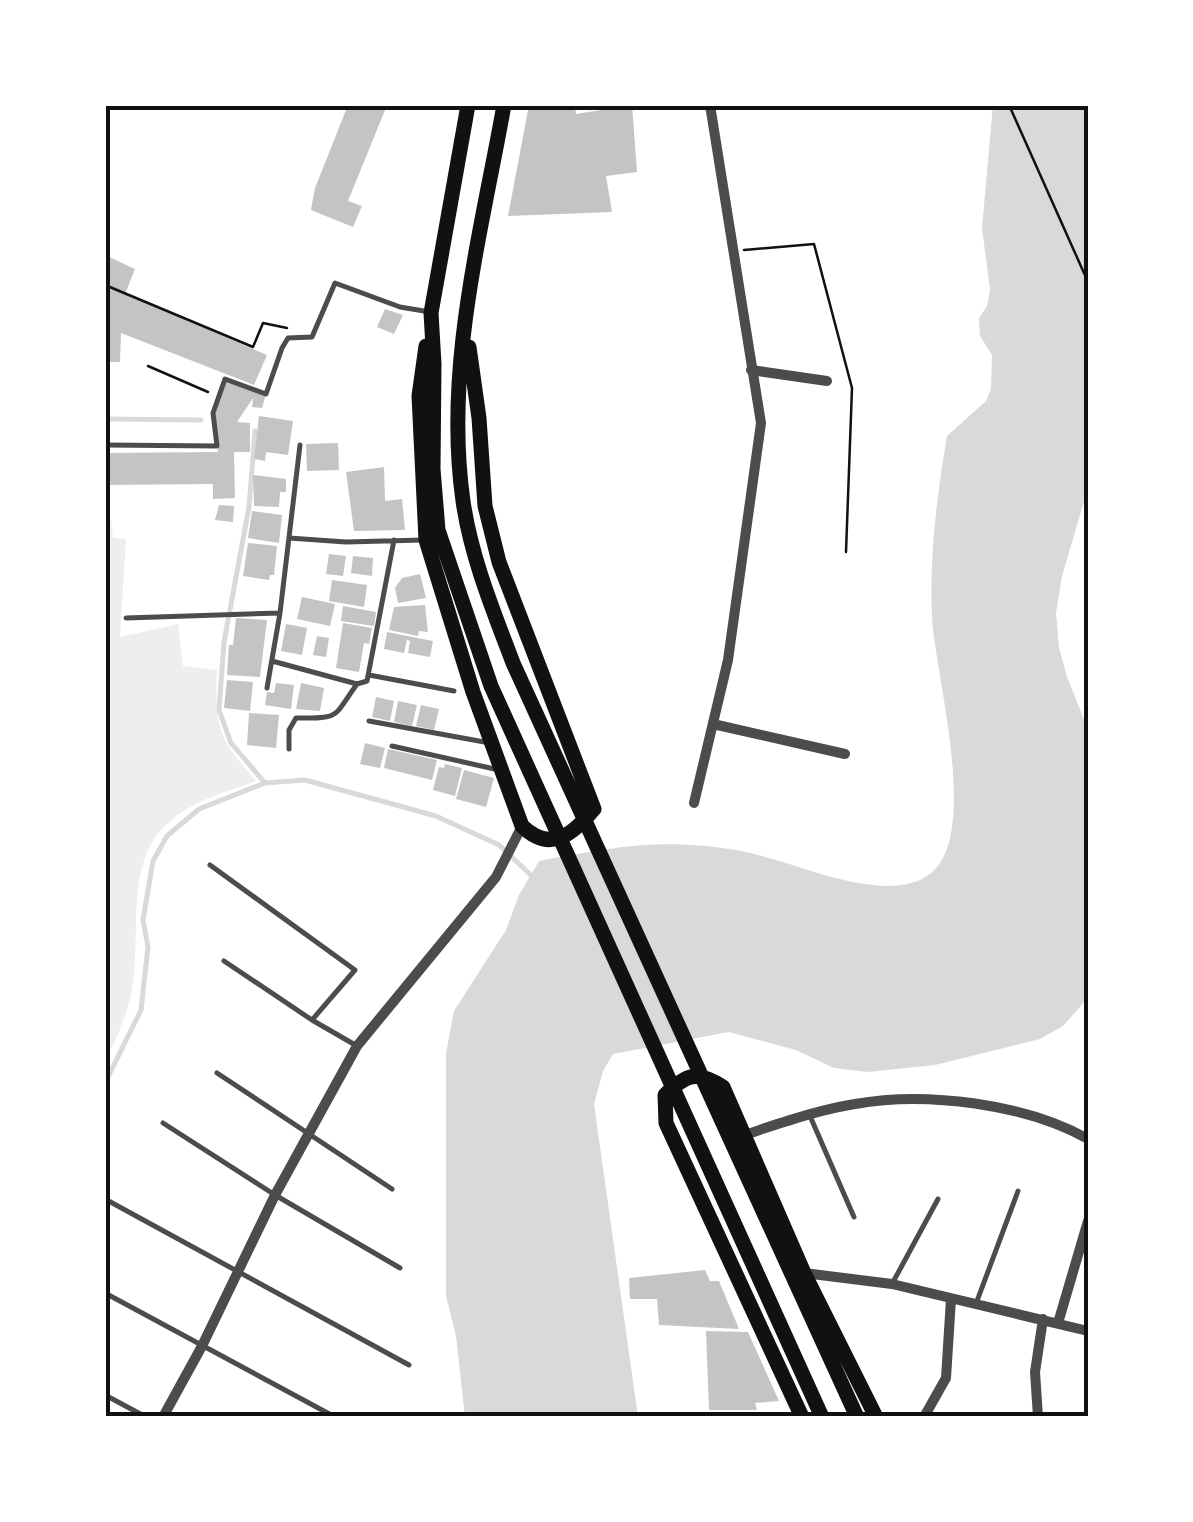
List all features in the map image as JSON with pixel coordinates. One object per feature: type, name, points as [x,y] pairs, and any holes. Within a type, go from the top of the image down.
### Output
[{"type":"main road","points":[[466,319],[485,506],[499,562],[594,809],[574,833],[552,840],[519,833],[426,540],[419,396],[468,105]]},
{"type":"main road","points":[[504,105],[466,319],[457,420],[463,502],[479,573],[514,662],[856,1415]]},
{"type":"main road","points":[[431,312],[432,469],[438,530],[491,686],[822,1417]]},
{"type":"main road","points":[[802,1417],[666,1123],[665,1095],[682,1078],[706,1076],[723,1087],[804,1272],[878,1416]]},
{"type":"street","points":[[694,803],[728,660],[761,423],[710,105]]},
{"type":"street","points":[[750,370],[827,381]]},
{"type":"street","points":[[714,724],[845,754]]},
{"type":"street","points":[[163,1417],[239,1274],[275,1194],[357,1046],[496,877],[519,833]]},
{"type":"street","points":[[744,1135],[860,1102],[921,1100],[990,1106],[1059,1123],[1088,1139]]},
{"type":"street","points":[[1058,1323],[1088,1220]]},
{"type":"street","points":[[804,1272],[892,1284],[1088,1331]]},
{"type":"street","points":[[924,1417],[946,1378],[952,1299]]},
{"type":"street","points":[[1038,1417],[1035,1372],[1043,1319]]},
{"type":"lane","points":[[105,444],[217,446],[214,413],[225,379],[266,394],[288,338],[312,337],[335,283],[400,307],[431,312]]},
{"type":"lane","points":[[267,688],[300,446]]},
{"type":"lane","points":[[288,538],[346,542],[426,540]]},
{"type":"lane","points":[[272,661],[357,684],[367,681],[394,540]]},
{"type":"lane","points":[[126,618],[280,613]]},
{"type":"lane","points":[[369,676],[454,691]]},
{"type":"lane","points":[[289,749],[289,730],[296,718],[332,718],[357,684]]},
{"type":"lane","points":[[369,722],[493,744]]},
{"type":"lane","points":[[392,746],[502,771]]},
{"type":"lane","points":[[210,865],[354,970],[312,1020]]},
{"type":"lane","points":[[224,962],[357,1046]]},
{"type":"lane","points":[[217,1073],[392,1190]]},
{"type":"lane","points":[[809,1114],[854,1218]]},
{"type":"lane","points":[[162,1123],[400,1268]]},
{"type":"lane","points":[[976,1304],[1018,1191]]},
{"type":"lane","points":[[892,1284],[938,1198]]},
{"type":"lane","points":[[105,1199],[409,1365]]},
{"type":"lane","points":[[105,1293],[336,1417]]},
{"type":"lane","points":[[105,1395],[146,1417]]},
{"type":"path","points":[[1009,105],[1088,282]]},
{"type":"path","points":[[734,250],[814,244],[852,388],[846,552]]},
{"type":"path","points":[[105,285],[254,347],[263,323],[299,330]]},
{"type":"path","points":[[148,366],[219,397]]},
{"type":"shaded area","points":[[993,105],[1088,105],[1088,488],[1062,576],[1056,613],[1067,677],[1088,729],[1086,1000],[1063,1026],[1040,1039],[935,1065],[868,1072],[834,1068],[796,1050],[729,1032],[613,1054],[603,1071],[594,1104],[638,1417],[465,1417],[456,1336],[446,1296],[446,1053],[454,1011],[506,930],[519,895],[539,861],[615,848],[688,845],[741,851],[843,880],[886,886],[922,879],[945,854],[954,791],[932,617],[933,549],[947,436],[986,401],[991,389],[992,355],[980,336],[979,318],[987,306],[990,290],[982,228]]},
{"type":"shaded area","points":[[105,520],[111,520],[113,538],[126,539],[120,637],[178,624],[183,666],[217,670],[221,731],[256,781],[186,810],[153,841],[140,878],[131,992],[123,1022],[105,1060]]},
{"type":"building","points":[[348,105],[387,105],[348,201],[362,206],[353,227],[311,210],[315,188]]},
{"type":"building","points":[[529,105],[575,105],[576,114],[632,105],[637,172],[606,176],[612,212],[508,216]]},
{"type":"building","points":[[105,255],[135,269],[125,294],[267,355],[254,385],[121,333],[120,362],[105,362]]},
{"type":"building","points":[[385,309],[403,315],[394,334],[377,327]]},
{"type":"building","points":[[225,379],[266,394],[262,408],[252,407],[253,398],[237,422],[250,423],[250,452],[234,452],[235,498],[213,499],[213,484],[105,485],[105,453],[218,452],[213,413]]},
{"type":"building","points":[[259,416],[293,421],[288,455],[266,452],[265,461],[254,459]]},
{"type":"building","points":[[338,443],[339,470],[307,471],[306,444]]},
{"type":"building","points":[[384,467],[385,501],[402,499],[405,530],[354,531],[346,472]]},
{"type":"building","points":[[253,475],[286,479],[286,492],[280,492],[279,507],[254,506]]},
{"type":"building","points":[[219,505],[234,506],[233,522],[215,520]]},
{"type":"building","points":[[252,511],[282,515],[279,543],[248,538]]},
{"type":"building","points":[[248,543],[277,546],[274,575],[269,580],[243,576]]},
{"type":"building","points":[[329,554],[346,556],[343,576],[326,574]]},
{"type":"building","points":[[353,556],[373,558],[372,576],[351,573]]},
{"type":"building","points":[[420,574],[426,598],[398,603],[395,588],[402,578]]},
{"type":"building","points":[[332,580],[367,585],[364,607],[329,601]]},
{"type":"building","points":[[302,597],[335,604],[330,626],[297,619]]},
{"type":"building","points":[[425,605],[428,632],[419,631],[418,636],[389,630],[394,607]]},
{"type":"building","points":[[343,606],[376,612],[374,626],[341,621]]},
{"type":"building","points":[[236,618],[267,620],[260,677],[227,675]]},
{"type":"building","points":[[343,623],[372,628],[369,644],[364,643],[359,672],[336,668]]},
{"type":"building","points":[[286,624],[307,628],[302,655],[281,651]]},
{"type":"building","points":[[387,632],[433,641],[430,657],[408,653],[407,640],[404,653],[384,649]]},
{"type":"building","points":[[317,636],[329,638],[326,657],[313,655]]},
{"type":"building","points":[[227,680],[253,682],[250,711],[224,708]]},
{"type":"building","points":[[276,683],[294,685],[291,709],[265,705],[267,692],[274,693]]},
{"type":"building","points":[[301,683],[324,688],[320,711],[296,709]]},
{"type":"building","points":[[376,697],[394,701],[390,721],[372,717]]},
{"type":"building","points":[[398,701],[417,705],[412,726],[394,722]]},
{"type":"building","points":[[421,705],[439,709],[434,730],[416,726]]},
{"type":"building","points":[[249,713],[279,715],[276,748],[247,745]]},
{"type":"building","points":[[365,743],[385,748],[380,768],[360,764]]},
{"type":"building","points":[[388,749],[437,760],[432,780],[384,768]]},
{"type":"building","points":[[445,764],[462,768],[455,796],[433,790],[439,767],[444,768]]},
{"type":"building","points":[[464,770],[494,778],[486,807],[456,799]]},
{"type":"building","points":[[705,1270],[710,1281],[719,1281],[739,1329],[659,1325],[657,1299],[630,1299],[629,1278]]},
{"type":"building","points":[[706,1331],[748,1332],[779,1401],[755,1403],[757,1410],[709,1410]]},
{"type":"waterway","points":[[105,419],[201,420]]},
{"type":"waterway","points":[[255,431],[249,507],[224,642],[219,710],[231,743],[265,783]]},
{"type":"waterway","points":[[105,1083],[141,1010],[148,947],[143,920],[153,861],[167,836],[199,809],[265,783],[305,780],[436,816],[499,845],[534,878]]}]
